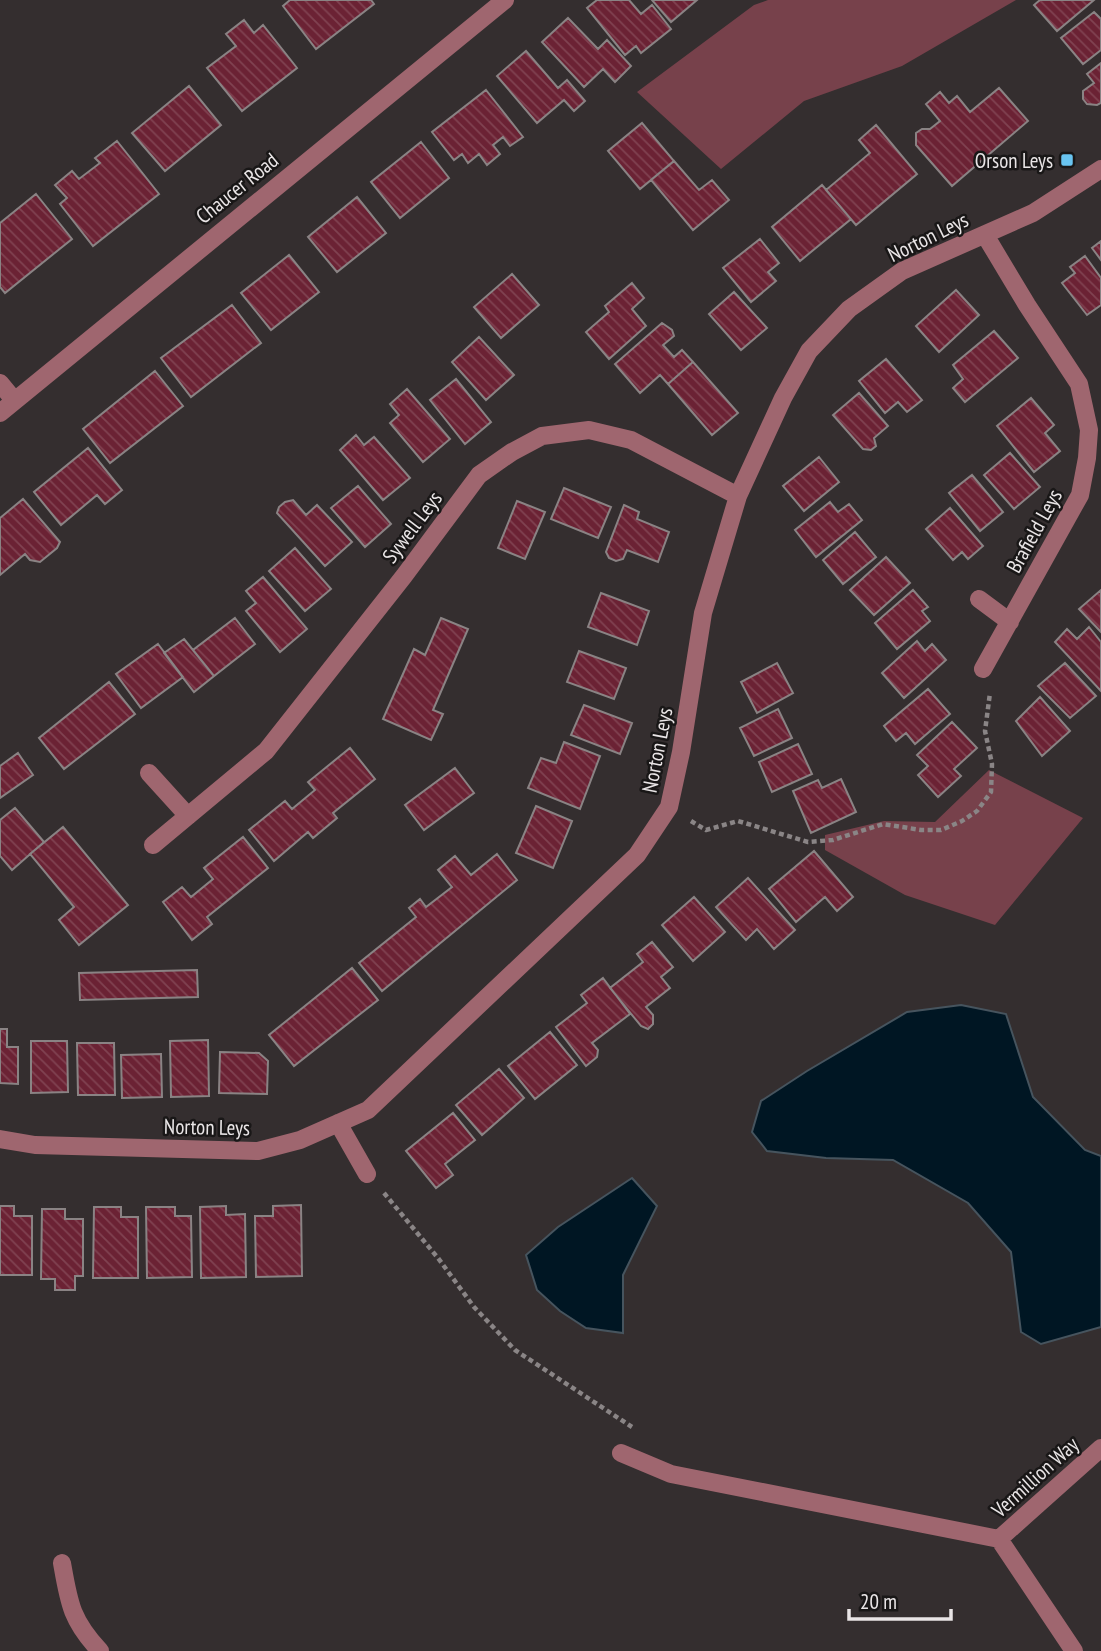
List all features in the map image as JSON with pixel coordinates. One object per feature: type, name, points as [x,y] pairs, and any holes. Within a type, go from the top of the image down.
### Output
[{"type":"street","name":"Chaucer Road","points":[[0,413],[505,0]]},
{"type":"street","name":"Norton Leys","points":[[0,1139],[35,1145],[258,1151],[300,1140],[368,1110],[637,855],[669,807],[681,752],[703,613],[738,496],[783,398],[809,351],[849,309],[902,271],[1033,213],[1101,169]]},
{"type":"street","name":"Brafield Leys","points":[[983,669],[1080,495],[1089,430],[1079,384],[985,235]]},
{"type":"street","points":[[0,383],[14,400]]},
{"type":"street","name":"Sywell Leys","points":[[153,845],[265,751],[404,576],[480,475],[512,452],[542,436],[589,430],[631,440],[738,496]]},
{"type":"street","points":[[979,599],[1010,622]]},
{"type":"street","points":[[149,774],[188,816]]},
{"type":"street","points":[[338,1123],[367,1174]]},
{"type":"street","name":"Vermillion Way","points":[[999,1539],[1101,1448]]},
{"type":"street","points":[[621,1453],[671,1474],[999,1539],[1074,1651]]},
{"type":"street","points":[[62,1563],[69,1604],[83,1632],[100,1651]]},
{"type":"path","points":[[669,807],[706,830],[738,821],[808,842],[833,840],[883,824],[941,830],[977,811],[991,792],[992,764],[985,731],[990,688],[983,669]]},
{"type":"path","points":[[367,1174],[438,1258],[474,1307],[515,1350],[639,1432]]},
{"type":"shaded area","points":[[768,0],[1016,0],[902,66],[804,101],[721,169],[637,92],[754,5]]},
{"type":"shaded area","points":[[989,770],[1083,818],[995,925],[905,895],[825,850],[825,835],[884,821],[935,822]]},
{"type":"water","points":[[961,1005],[1006,1014],[1033,1097],[1085,1150],[1101,1156],[1101,1327],[1041,1344],[1021,1332],[1011,1252],[968,1203],[893,1160],[826,1158],[767,1151],[752,1132],[761,1101],[807,1071],[907,1012]]},
{"type":"water","points":[[632,1178],[657,1206],[623,1275],[623,1333],[586,1328],[560,1311],[537,1290],[526,1255],[558,1227]]},
{"type":"building","points":[[290,0],[371,0],[374,4],[316,49],[283,6]]},
{"type":"building","points":[[597,0],[629,0],[641,14],[652,5],[671,29],[641,53],[636,46],[625,55],[587,8]]},
{"type":"building","points":[[652,0],[697,0],[671,22]]},
{"type":"building","points":[[1040,0],[1094,0],[1057,31],[1034,5]]},
{"type":"building","points":[[1094,12],[1101,19],[1101,50],[1083,64],[1061,38]]},
{"type":"building","points":[[568,18],[598,49],[607,40],[631,66],[615,82],[603,69],[584,87],[542,42]]},
{"type":"building","points":[[244,20],[254,33],[263,25],[297,68],[242,111],[207,68],[236,46],[226,34]]},
{"type":"building","points":[[526,51],[558,88],[567,80],[585,101],[574,111],[564,100],[537,123],[497,76]]},
{"type":"building","points":[[1101,63],[1101,103],[1087,104],[1083,99],[1083,91],[1094,83],[1087,74]]},
{"type":"building","points":[[189,86],[221,125],[165,171],[132,133]]},
{"type":"building","points":[[999,88],[1028,121],[952,186],[916,145],[916,133],[922,129],[930,129],[940,121],[926,104],[940,92],[949,103],[957,96],[970,112]]},
{"type":"building","points":[[486,90],[523,137],[510,146],[503,137],[493,145],[500,154],[487,165],[479,154],[468,163],[462,154],[454,160],[432,132]]},
{"type":"building","points":[[642,123],[674,161],[640,189],[608,151]]},
{"type":"building","points":[[876,125],[917,174],[856,225],[826,190],[870,153],[859,140]]},
{"type":"building","points":[[117,141],[159,194],[93,246],[60,204],[67,198],[55,185],[72,171],[79,179],[100,163],[95,158]]},
{"type":"building","points":[[421,142],[449,178],[400,218],[371,182]]},
{"type":"building","points":[[674,161],[699,190],[712,180],[729,200],[693,230],[651,180]]},
{"type":"building","points":[[822,185],[851,219],[800,261],[772,227]]},
{"type":"building","points":[[36,194],[72,239],[5,293],[0,287],[0,223]]},
{"type":"building","points":[[357,197],[386,233],[337,272],[308,237]]},
{"type":"building","points":[[760,239],[779,263],[768,272],[776,281],[751,302],[723,268]]},
{"type":"building","points":[[1101,241],[1101,260],[1092,248]]},
{"type":"building","points":[[289,255],[319,292],[271,330],[241,293]]},
{"type":"building","points":[[1085,256],[1101,278],[1101,305],[1087,315],[1062,283],[1075,273],[1070,267]]},
{"type":"building","points":[[512,274],[539,305],[501,338],[474,307]]},
{"type":"building","points":[[632,283],[644,298],[632,309],[646,326],[609,359],[586,332],[609,312],[605,306]]},
{"type":"building","points":[[956,290],[979,315],[939,352],[916,326]]},
{"type":"building","points":[[734,292],[767,328],[741,350],[709,314]]},
{"type":"building","points":[[232,305],[261,343],[191,397],[161,358]]},
{"type":"building","points":[[662,323],[672,330],[674,336],[663,345],[674,357],[682,350],[693,362],[668,384],[660,375],[640,393],[615,364]]},
{"type":"building","points":[[994,331],[1018,358],[965,402],[953,388],[963,379],[953,365]]},
{"type":"building","points":[[479,337],[514,375],[486,400],[452,362]]},
{"type":"building","points":[[886,359],[922,400],[907,412],[898,402],[885,413],[859,381]]},
{"type":"building","points":[[693,362],[738,413],[712,435],[668,384]]},
{"type":"building","points":[[155,371],[183,406],[110,463],[83,429]]},
{"type":"building","points":[[456,379],[491,422],[465,444],[430,400]]},
{"type":"building","points":[[407,389],[450,439],[423,462],[390,423],[399,415],[390,404]]},
{"type":"building","points":[[859,393],[888,426],[874,438],[876,446],[871,450],[863,449],[833,415]]},
{"type":"building","points":[[1031,398],[1054,425],[1045,433],[1060,451],[1034,472],[997,426]]},
{"type":"building","points":[[356,435],[364,445],[374,437],[410,478],[383,500],[340,450]]},
{"type":"building","points":[[88,448],[122,490],[105,504],[97,495],[61,525],[34,492]]},
{"type":"building","points":[[1010,453],[1040,487],[1014,509],[984,475]]},
{"type":"building","points":[[819,457],[839,482],[804,511],[783,486]]},
{"type":"building","points":[[972,475],[1003,512],[980,531],[949,493]]},
{"type":"building","points":[[358,486],[391,524],[365,547],[331,508]]},
{"type":"building","points":[[564,488],[611,507],[598,538],[551,519]]},
{"type":"building","points":[[23,499],[60,542],[57,548],[40,562],[30,560],[25,554],[0,575],[0,518]]},
{"type":"building","points":[[293,500],[306,515],[317,505],[352,542],[325,566],[277,513],[285,502]]},
{"type":"building","points":[[517,501],[545,512],[525,559],[498,548]]},
{"type":"building","points":[[830,502],[838,512],[849,504],[862,520],[816,557],[795,530]]},
{"type":"building","points":[[624,505],[639,512],[637,519],[669,532],[658,562],[627,550],[623,559],[616,561],[609,558],[606,552]]},
{"type":"building","points":[[950,508],[983,546],[968,559],[962,552],[953,560],[926,529]]},
{"type":"building","points":[[855,532],[876,557],[843,584],[823,560]]},
{"type":"building","points":[[295,548],[331,589],[305,611],[269,571]]},
{"type":"building","points":[[886,557],[910,583],[874,615],[850,590]]},
{"type":"building","points":[[263,577],[307,629],[280,652],[246,611],[256,603],[246,591]]},
{"type":"building","points":[[913,590],[928,607],[922,611],[930,621],[897,649],[875,623]]},
{"type":"building","points":[[1101,590],[1101,632],[1079,609]]},
{"type":"building","points":[[601,593],[649,611],[637,645],[588,627]]},
{"type":"building","points":[[235,618],[255,644],[214,676],[193,650]]},
{"type":"building","points":[[441,618],[468,629],[433,710],[443,714],[431,740],[383,719],[414,649],[425,655]]},
{"type":"building","points":[[1089,627],[1101,642],[1101,691],[1055,642],[1067,629],[1077,639]]},
{"type":"building","points":[[184,639],[214,676],[194,692],[164,653]]},
{"type":"building","points":[[917,641],[925,651],[932,644],[946,660],[904,698],[882,673]]},
{"type":"building","points":[[158,644],[183,677],[141,708],[116,674]]},
{"type":"building","points":[[579,651],[626,668],[614,699],[567,682]]},
{"type":"building","points":[[777,663],[793,693],[757,713],[741,682]]},
{"type":"building","points":[[1065,663],[1096,696],[1070,718],[1038,686]]},
{"type":"building","points":[[109,682],[135,714],[64,769],[39,738]]},
{"type":"building","points":[[928,689],[950,714],[915,744],[906,733],[896,741],[884,726]]},
{"type":"building","points":[[1040,697],[1070,731],[1042,756],[1016,721]]},
{"type":"building","points":[[584,705],[632,723],[620,754],[571,735]]},
{"type":"building","points":[[778,709],[792,738],[754,756],[740,728]]},
{"type":"building","points":[[952,722],[977,748],[954,769],[961,776],[938,797],[918,775],[928,766],[917,755]]},
{"type":"building","points":[[564,742],[600,756],[580,809],[528,788],[541,758],[556,763]]},
{"type":"building","points":[[798,744],[812,774],[772,792],[759,762]]},
{"type":"building","points":[[350,748],[375,779],[333,813],[337,818],[313,838],[308,832],[274,861],[249,830],[285,801],[292,809],[315,790],[308,782]]},
{"type":"building","points":[[18,753],[33,775],[0,798],[0,766]]},
{"type":"building","points":[[455,768],[474,793],[424,830],[405,805]]},
{"type":"building","points":[[841,779],[856,812],[811,833],[793,791],[818,780],[822,788]]},
{"type":"building","points":[[536,806],[572,821],[553,868],[516,853]]},
{"type":"building","points":[[15,808],[44,842],[12,870],[0,856],[0,820]]},
{"type":"building","points":[[63,827],[128,905],[79,945],[59,920],[74,907],[30,854]]},
{"type":"building","points":[[243,837],[268,868],[207,917],[212,924],[192,940],[163,902],[182,887],[191,897],[213,879],[204,868]]},
{"type":"building","points":[[814,851],[853,897],[837,911],[825,897],[796,922],[769,889]]},
{"type":"building","points":[[497,854],[517,880],[382,991],[359,963],[416,917],[409,908],[420,899],[426,907],[452,887],[438,870],[455,856],[471,875]]},
{"type":"building","points":[[748,878],[795,930],[774,949],[757,929],[746,940],[716,907]]},
{"type":"building","points":[[694,897],[725,932],[693,961],[662,925]]},
{"type":"building","points":[[652,942],[673,967],[661,977],[670,988],[646,1007],[653,1015],[653,1024],[648,1029],[641,1026],[610,988],[643,962],[637,954]]},
{"type":"building","points":[[352,968],[378,1000],[294,1066],[269,1035]]},
{"type":"building","points":[[197,970],[198,997],[80,1000],[79,973]]},
{"type":"building","points":[[603,978],[630,1014],[592,1043],[598,1050],[597,1057],[586,1066],[556,1027],[587,1003],[581,995]]},
{"type":"building","points":[[0,1029],[7,1029],[7,1047],[18,1047],[18,1084],[0,1083]]},
{"type":"building","points":[[550,1032],[577,1065],[535,1099],[508,1066]]},
{"type":"building","points":[[208,1040],[209,1096],[171,1097],[170,1041]]},
{"type":"building","points":[[31,1041],[67,1041],[68,1092],[31,1093]]},
{"type":"building","points":[[77,1043],[114,1043],[115,1095],[78,1095]]},
{"type":"building","points":[[220,1052],[259,1053],[268,1061],[267,1094],[219,1093]]},
{"type":"building","points":[[161,1054],[162,1097],[122,1098],[121,1055]]},
{"type":"building","points":[[499,1069],[524,1098],[482,1135],[456,1105]]},
{"type":"building","points":[[453,1113],[475,1140],[445,1164],[453,1175],[436,1188],[406,1151]]},
{"type":"building","points":[[301,1205],[302,1276],[256,1277],[255,1216],[273,1216],[273,1206]]},
{"type":"building","points":[[0,1206],[14,1206],[14,1216],[32,1216],[32,1275],[0,1275]]},
{"type":"building","points":[[226,1206],[226,1215],[245,1214],[246,1277],[201,1278],[200,1207]]},
{"type":"building","points":[[94,1207],[121,1207],[121,1217],[138,1217],[138,1278],[93,1278]]},
{"type":"building","points":[[146,1207],[175,1207],[175,1216],[191,1216],[192,1277],[147,1278]]},
{"type":"building","points":[[42,1209],[65,1209],[65,1219],[83,1219],[83,1276],[75,1276],[75,1290],[55,1290],[55,1279],[41,1279]]},
{"type":"place","name":"Orson Leys","points":[[1067,160]]}]
